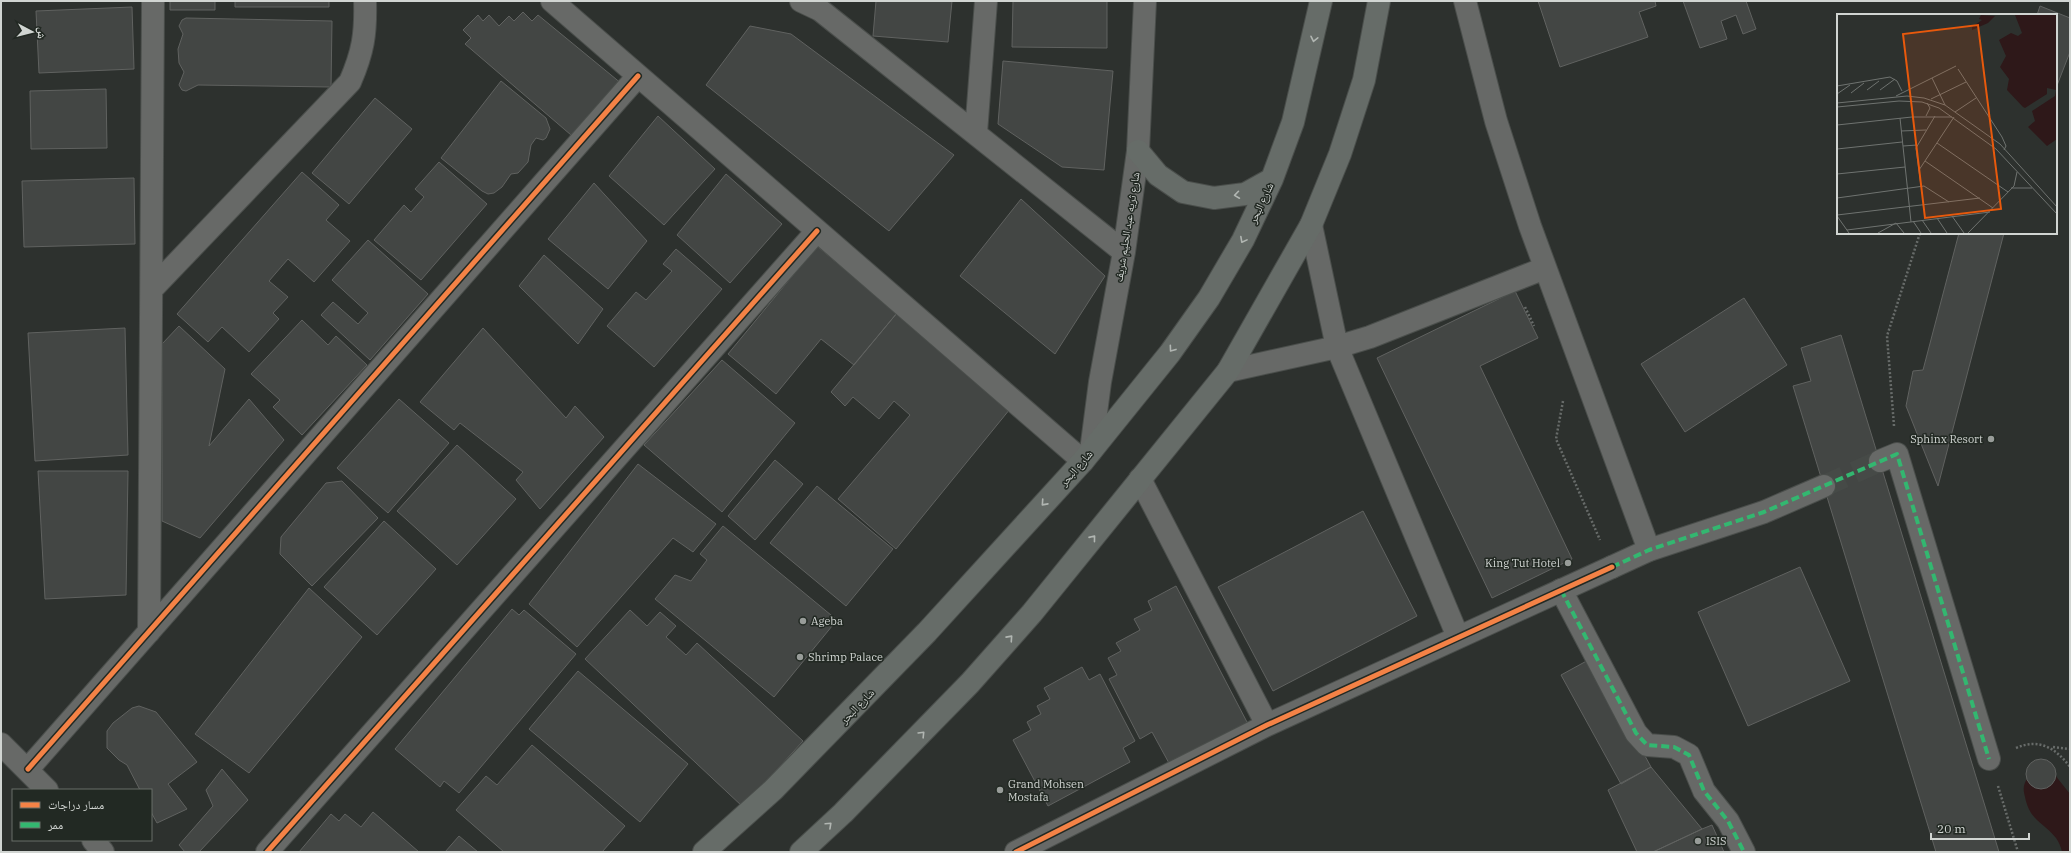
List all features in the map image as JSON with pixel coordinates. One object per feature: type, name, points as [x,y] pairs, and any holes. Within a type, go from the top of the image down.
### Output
[{"type":"main road","name":"شارع البحر","points":[[704,852],[773,790],[851,712],[927,632],[1087,456],[1170,353],[1209,298],[1243,240],[1272,179],[1293,122],[1321,1]]},
{"type":"main road","points":[[801,852],[848,808],[970,684],[1032,613],[1228,371],[1311,225],[1340,154],[1364,80],[1379,1]]},
{"type":"main road","points":[[1138,151],[1158,175],[1184,192],[1214,198],[1245,194],[1272,179]]},
{"type":"street","points":[[149,632],[153,1]]},
{"type":"street","points":[[152,289],[350,82],[360,58],[365,29],[365,1]]},
{"type":"street","points":[[552,1],[817,231],[1087,456]]},
{"type":"street","points":[[976,133],[986,1]]},
{"type":"street","name":"شارع ثريه عبد الحليم شريف","points":[[1087,456],[1124,252],[1138,151],[1145,1]]},
{"type":"street","points":[[1465,1],[1496,121],[1545,268],[1649,550]]},
{"type":"street","points":[[814,4],[1124,252]]},
{"type":"street","points":[[28,769],[638,76]]},
{"type":"street","points":[[1311,225],[1337,347],[1458,638]]},
{"type":"street","points":[[267,852],[817,231]]},
{"type":"street","points":[[1228,371],[1337,347],[1370,337],[1545,268]]},
{"type":"street","points":[[1888,458],[1989,759]]},
{"type":"street","points":[[1140,479],[1267,725]]},
{"type":"street","points":[[1016,852],[1267,725],[1649,550],[1764,512],[1824,486]]},
{"type":"street","points":[[1561,590],[1636,733],[1647,744],[1674,747],[1690,755],[1704,791],[1728,821],[1744,852]]},
{"type":"street","points":[[1,744],[28,769],[46,789]]},
{"type":"street","points":[[94,841],[103,852]]},
{"type":"path","points":[[1888,458],[1887,336],[1920,234]]},
{"type":"path","points":[[1513,281],[1535,328]]},
{"type":"path","points":[[1561,396],[1563,403],[1556,439],[1612,567]]},
{"type":"path","points":[[2018,852],[1989,759],[2032,743],[2070,749]]},
{"type":"path","points":[[2050,747],[2061,755],[2070,767]]},
{"type":"shaded area","points":[[2055,775],[2070,794],[2070,852],[2062,852],[2056,838],[2033,816],[2027,805],[2024,794],[2024,785],[2027,779],[2033,787],[2044,788],[2050,785]]},
{"type":"building","points":[[170,1],[215,1],[215,10],[170,10]]},
{"type":"building","points":[[235,1],[329,1],[329,7],[235,7]]},
{"type":"building","points":[[876,1],[952,1],[948,42],[873,36]]},
{"type":"building","points":[[1013,1],[1107,1],[1107,48],[1012,47]]},
{"type":"building","points":[[1538,1],[1655,1],[1656,6],[1639,12],[1648,37],[1560,67]]},
{"type":"building","points":[[1683,1],[1746,1],[1756,29],[1743,34],[1736,15],[1721,21],[1727,39],[1700,48]]},
{"type":"building","points":[[2040,6],[2070,18],[2070,52],[2057,85],[2057,14],[2037,14]]},
{"type":"building","points":[[132,7],[134,69],[39,73],[36,11]]},
{"type":"building","points":[[523,12],[532,21],[538,15],[622,84],[571,135],[465,44],[471,38],[463,30],[478,15],[483,21],[489,15],[499,26],[509,16],[514,21]]},
{"type":"building","points":[[186,18],[332,21],[331,87],[198,85],[186,91],[182,90],[179,85],[184,72],[179,63],[178,49],[183,34],[179,26],[182,20]]},
{"type":"building","points":[[750,26],[791,34],[954,155],[889,231],[706,85]]},
{"type":"building","points":[[1003,61],[1113,71],[1104,170],[1062,167],[998,124]]},
{"type":"building","points":[[501,81],[546,118],[550,129],[546,138],[543,140],[536,138],[531,145],[528,162],[518,173],[511,174],[502,187],[494,193],[488,194],[482,191],[441,158]]},
{"type":"building","points":[[106,89],[107,148],[31,149],[30,91]]},
{"type":"building","points":[[375,98],[412,129],[349,204],[312,173]]},
{"type":"building","points":[[658,116],[715,169],[664,225],[609,176]]},
{"type":"building","points":[[439,162],[487,204],[421,280],[374,240],[404,205],[411,212],[424,197],[415,189]]},
{"type":"building","points":[[302,172],[339,205],[326,220],[350,241],[314,282],[288,259],[269,281],[288,297],[273,313],[279,319],[249,352],[222,327],[208,342],[177,314]]},
{"type":"building","points":[[726,174],[782,224],[730,283],[677,235]]},
{"type":"building","points":[[134,178],[135,244],[24,247],[22,181]]},
{"type":"building","points":[[594,183],[647,241],[608,289],[548,239]]},
{"type":"building","points":[[1021,199],[1105,276],[1055,354],[960,276]]},
{"type":"building","points":[[1959,234],[2004,234],[1938,486],[1906,406],[1913,371],[1923,370]]},
{"type":"building","points":[[368,240],[428,294],[370,360],[321,315],[333,302],[358,324],[368,313],[332,280]]},
{"type":"building","points":[[817,246],[897,313],[854,365],[821,339],[776,394],[728,354]]},
{"type":"building","points":[[676,249],[722,289],[654,367],[607,326],[636,292],[646,300],[672,271],[663,264]]},
{"type":"building","points":[[544,255],[603,309],[578,344],[519,286]]},
{"type":"building","points":[[1515,291],[1538,338],[1480,366],[1572,559],[1492,598],[1377,358]]},
{"type":"building","points":[[1744,298],[1787,365],[1685,432],[1641,364]]},
{"type":"building","points":[[897,313],[1010,409],[896,549],[838,499],[910,415],[894,401],[879,419],[853,397],[845,406],[831,392]]},
{"type":"building","points":[[302,320],[328,345],[336,336],[367,365],[302,435],[273,407],[280,400],[251,374]]},
{"type":"building","points":[[179,326],[225,369],[209,446],[249,399],[284,440],[200,538],[162,521],[162,344]]},
{"type":"building","points":[[125,328],[128,455],[35,461],[28,333]]},
{"type":"building","points":[[483,328],[566,418],[575,406],[604,437],[540,509],[516,480],[523,472],[460,423],[454,430],[420,402]]},
{"type":"building","points":[[1841,335],[1999,852],[1936,852],[1793,386],[1811,381],[1801,348]]},
{"type":"building","points":[[722,360],[795,423],[722,512],[644,445]]},
{"type":"building","points":[[399,399],[449,443],[388,513],[337,468]]},
{"type":"building","points":[[457,445],[516,499],[457,565],[397,511]]},
{"type":"building","points":[[775,460],[803,484],[755,540],[728,516]]},
{"type":"building","points":[[638,464],[716,524],[693,552],[673,538],[577,647],[529,604]]},
{"type":"building","points":[[38,471],[128,471],[126,595],[45,599]]},
{"type":"building","points":[[342,481],[378,518],[312,586],[280,554],[281,537],[326,483]]},
{"type":"building","points":[[817,486],[893,549],[846,606],[770,543]]},
{"type":"building","points":[[1363,511],[1417,616],[1273,691],[1218,587]]},
{"type":"building","points":[[384,521],[436,569],[377,635],[324,587]]},
{"type":"building","points":[[723,526],[837,620],[774,697],[655,599],[675,575],[691,581],[707,560],[700,554]]},
{"type":"building","points":[[1800,567],[1850,681],[1748,726],[1698,612]]},
{"type":"building","points":[[1176,586],[1248,724],[1170,765],[1152,732],[1140,739],[1109,679],[1117,675],[1108,658],[1121,651],[1116,643],[1140,630],[1134,619],[1152,610],[1148,601]]},
{"type":"building","points":[[309,588],[362,637],[249,773],[195,734]]},
{"type":"building","points":[[512,609],[519,615],[524,610],[576,654],[459,793],[444,781],[440,787],[395,749]]},
{"type":"building","points":[[630,610],[647,626],[660,612],[676,626],[666,637],[686,655],[697,643],[803,741],[743,807],[585,659]]},
{"type":"building","points":[[1592,658],[1651,767],[1621,784],[1561,675]]},
{"type":"building","points":[[1082,667],[1089,680],[1100,674],[1135,741],[1123,748],[1130,762],[1048,806],[1013,740],[1031,730],[1027,722],[1041,714],[1037,706],[1050,699],[1044,688]]},
{"type":"building","points":[[578,671],[688,764],[640,822],[529,729]]},
{"type":"building","points":[[139,706],[156,712],[197,762],[168,784],[187,809],[157,823],[152,814],[152,789],[139,789],[127,765],[119,760],[107,748],[107,731],[113,723],[132,708]]},
{"type":"building","points":[[532,745],[625,826],[602,852],[504,852],[456,810],[486,776],[497,785]]},
{"type":"building","points":[[2041,759],[2047,760],[2055,768],[2055,780],[2047,788],[2041,789],[2035,788],[2027,780],[2026,774],[2027,768],[2035,760]]},
{"type":"building","points":[[1651,767],[1702,829],[1653,852],[1637,852],[1608,790]]},
{"type":"building","points":[[222,769],[248,800],[199,852],[185,852],[179,845],[213,806],[206,790]]},
{"type":"building","points":[[373,812],[419,852],[299,852],[331,814],[339,821],[345,814],[361,827]]},
{"type":"building","name":"ISIS","points":[[1712,825],[1724,852],[1653,852],[1702,829]]},
{"type":"building","points":[[459,836],[478,852],[445,852]]},
{"type":"tunnel","points":[[1824,486],[1880,461]]},
{"type":"marked path","points":[[1612,567],[1649,550],[1764,512],[1897,454],[1989,759]]},
{"type":"marked path","points":[[1561,590],[1636,733],[1647,745],[1674,747],[1689,755],[1704,791],[1728,821],[1744,852]]},
{"type":"cycle path","points":[[28,769],[638,76]]},
{"type":"cycle path","points":[[267,852],[817,231]]},
{"type":"cycle path","points":[[1016,852],[1267,725],[1612,567]]},
{"type":"place","name":"Sphinx Resort","points":[[1991,439]]},
{"type":"place","name":"King Tut Hotel","points":[[1568,563]]},
{"type":"place","name":"Ageba","points":[[803,621]]},
{"type":"place","name":"Shrimp Palace","points":[[800,657]]},
{"type":"place","name":"Grand Mohsen Mostafa","points":[[1000,790]]},
{"type":"place","name":"ISIS","points":[[1698,841]]}]
